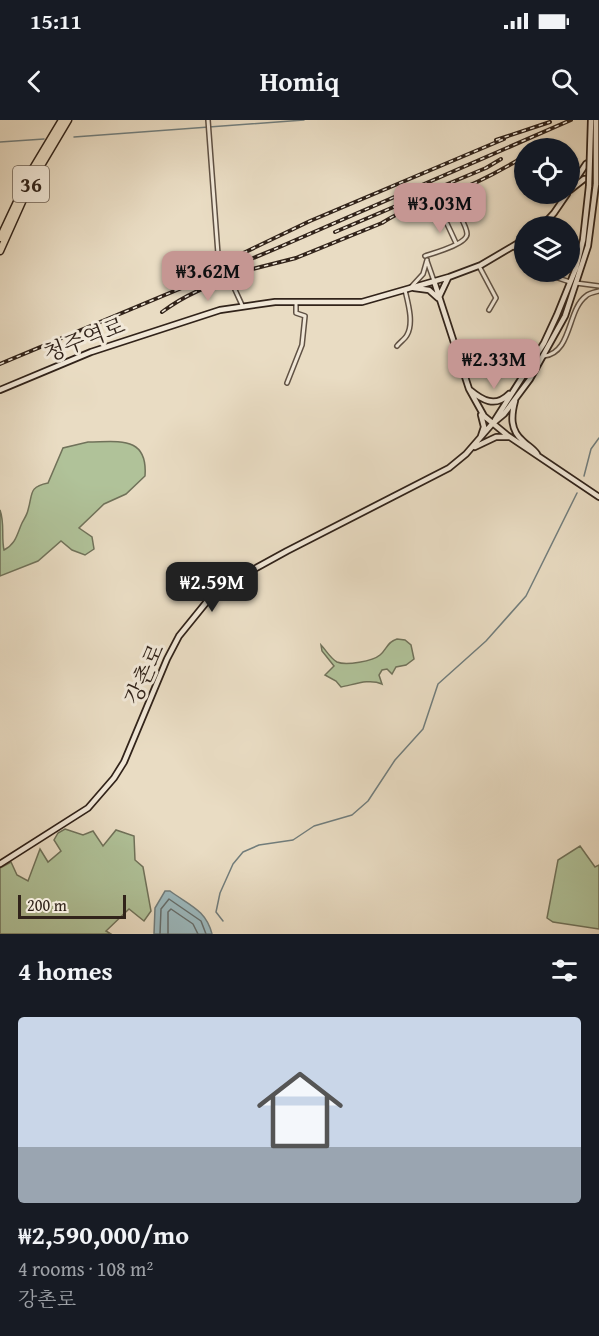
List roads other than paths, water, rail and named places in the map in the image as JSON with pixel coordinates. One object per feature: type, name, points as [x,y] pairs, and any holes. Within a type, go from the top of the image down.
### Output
[{"type":"highway","name":"36","points":[[0,238],[32,170],[62,120]]},
{"type":"highway","name":"36","points":[[0,251],[30,184],[68,120]]},
{"type":"main road","points":[[580,250],[589,186],[591,120]]},
{"type":"main road","points":[[492,424],[504,414],[544,356],[565,316],[577,283],[588,246],[598,180],[596,120]]},
{"type":"main road","points":[[580,173],[591,161],[599,163]]},
{"type":"main road","points":[[586,164],[584,173],[588,178]]},
{"type":"main road","points":[[580,182],[588,178],[598,180]]},
{"type":"main road","name":"청주역로","points":[[0,390],[91,352],[194,318],[242,305],[275,302],[362,302],[449,277],[479,266],[513,247]]},
{"type":"main road","points":[[440,299],[442,287],[449,277]]},
{"type":"main road","points":[[434,281],[469,389],[481,412],[509,437],[599,497]]},
{"type":"main road","points":[[492,424],[544,344],[570,282]]},
{"type":"main road","points":[[411,287],[429,290],[440,299]]},
{"type":"main road","points":[[469,389],[483,400],[496,402],[505,398],[518,386]]},
{"type":"main road","points":[[516,398],[512,426],[521,440],[540,458]]},
{"type":"main road","points":[[480,438],[484,427],[481,412]]},
{"type":"main road","name":"강촌로","points":[[0,864],[88,808],[114,778],[124,762],[179,636],[209,599],[238,578],[287,551],[440,474],[459,461],[492,424]]},
{"type":"main road","points":[[470,450],[496,437],[509,437]]},
{"type":"street","points":[[208,122],[220,257]]},
{"type":"street","points":[[425,256],[456,244],[467,236],[458,212]]},
{"type":"street","points":[[444,215],[456,244]]},
{"type":"street","points":[[425,256],[434,281]]},
{"type":"street","points":[[411,287],[420,278],[425,256]]},
{"type":"street","points":[[479,266],[496,298],[489,310]]},
{"type":"street","points":[[231,281],[242,305]]},
{"type":"street","points":[[570,282],[599,286]]},
{"type":"street","points":[[397,346],[407,336],[411,316],[405,289]]},
{"type":"street","points":[[544,356],[552,354],[561,344],[580,302],[586,295],[599,291]]},
{"type":"street","points":[[287,383],[302,345],[305,316],[296,313],[296,302]]},
{"type":"water","points":[[165,891],[170,891],[196,909],[206,919],[212,934],[154,934],[155,908]]},
{"type":"waterway","points":[[74,137],[304,120]]},
{"type":"waterway","points":[[0,142],[44,139]]},
{"type":"waterway","points":[[584,476],[591,449],[599,438]]},
{"type":"waterway","points":[[223,921],[216,912],[220,893],[233,864],[243,852],[259,845],[293,840],[314,826],[352,815],[368,801],[395,760],[423,729],[438,684],[486,641],[526,596],[577,493]]},
{"type":"tunnel","points":[[220,257],[231,281]]},
{"type":"railway","points":[[0,364],[275,249],[571,120]]},
{"type":"railway","points":[[496,140],[550,122]]},
{"type":"railway","points":[[235,257],[310,221],[504,139]]},
{"type":"railway","points":[[426,193],[486,168],[501,159]]},
{"type":"railway","points":[[229,275],[296,258],[382,223],[413,207],[467,187],[514,162]]},
{"type":"railway","points":[[335,232],[396,206]]},
{"type":"railway","points":[[162,312],[198,291],[238,277]]}]
